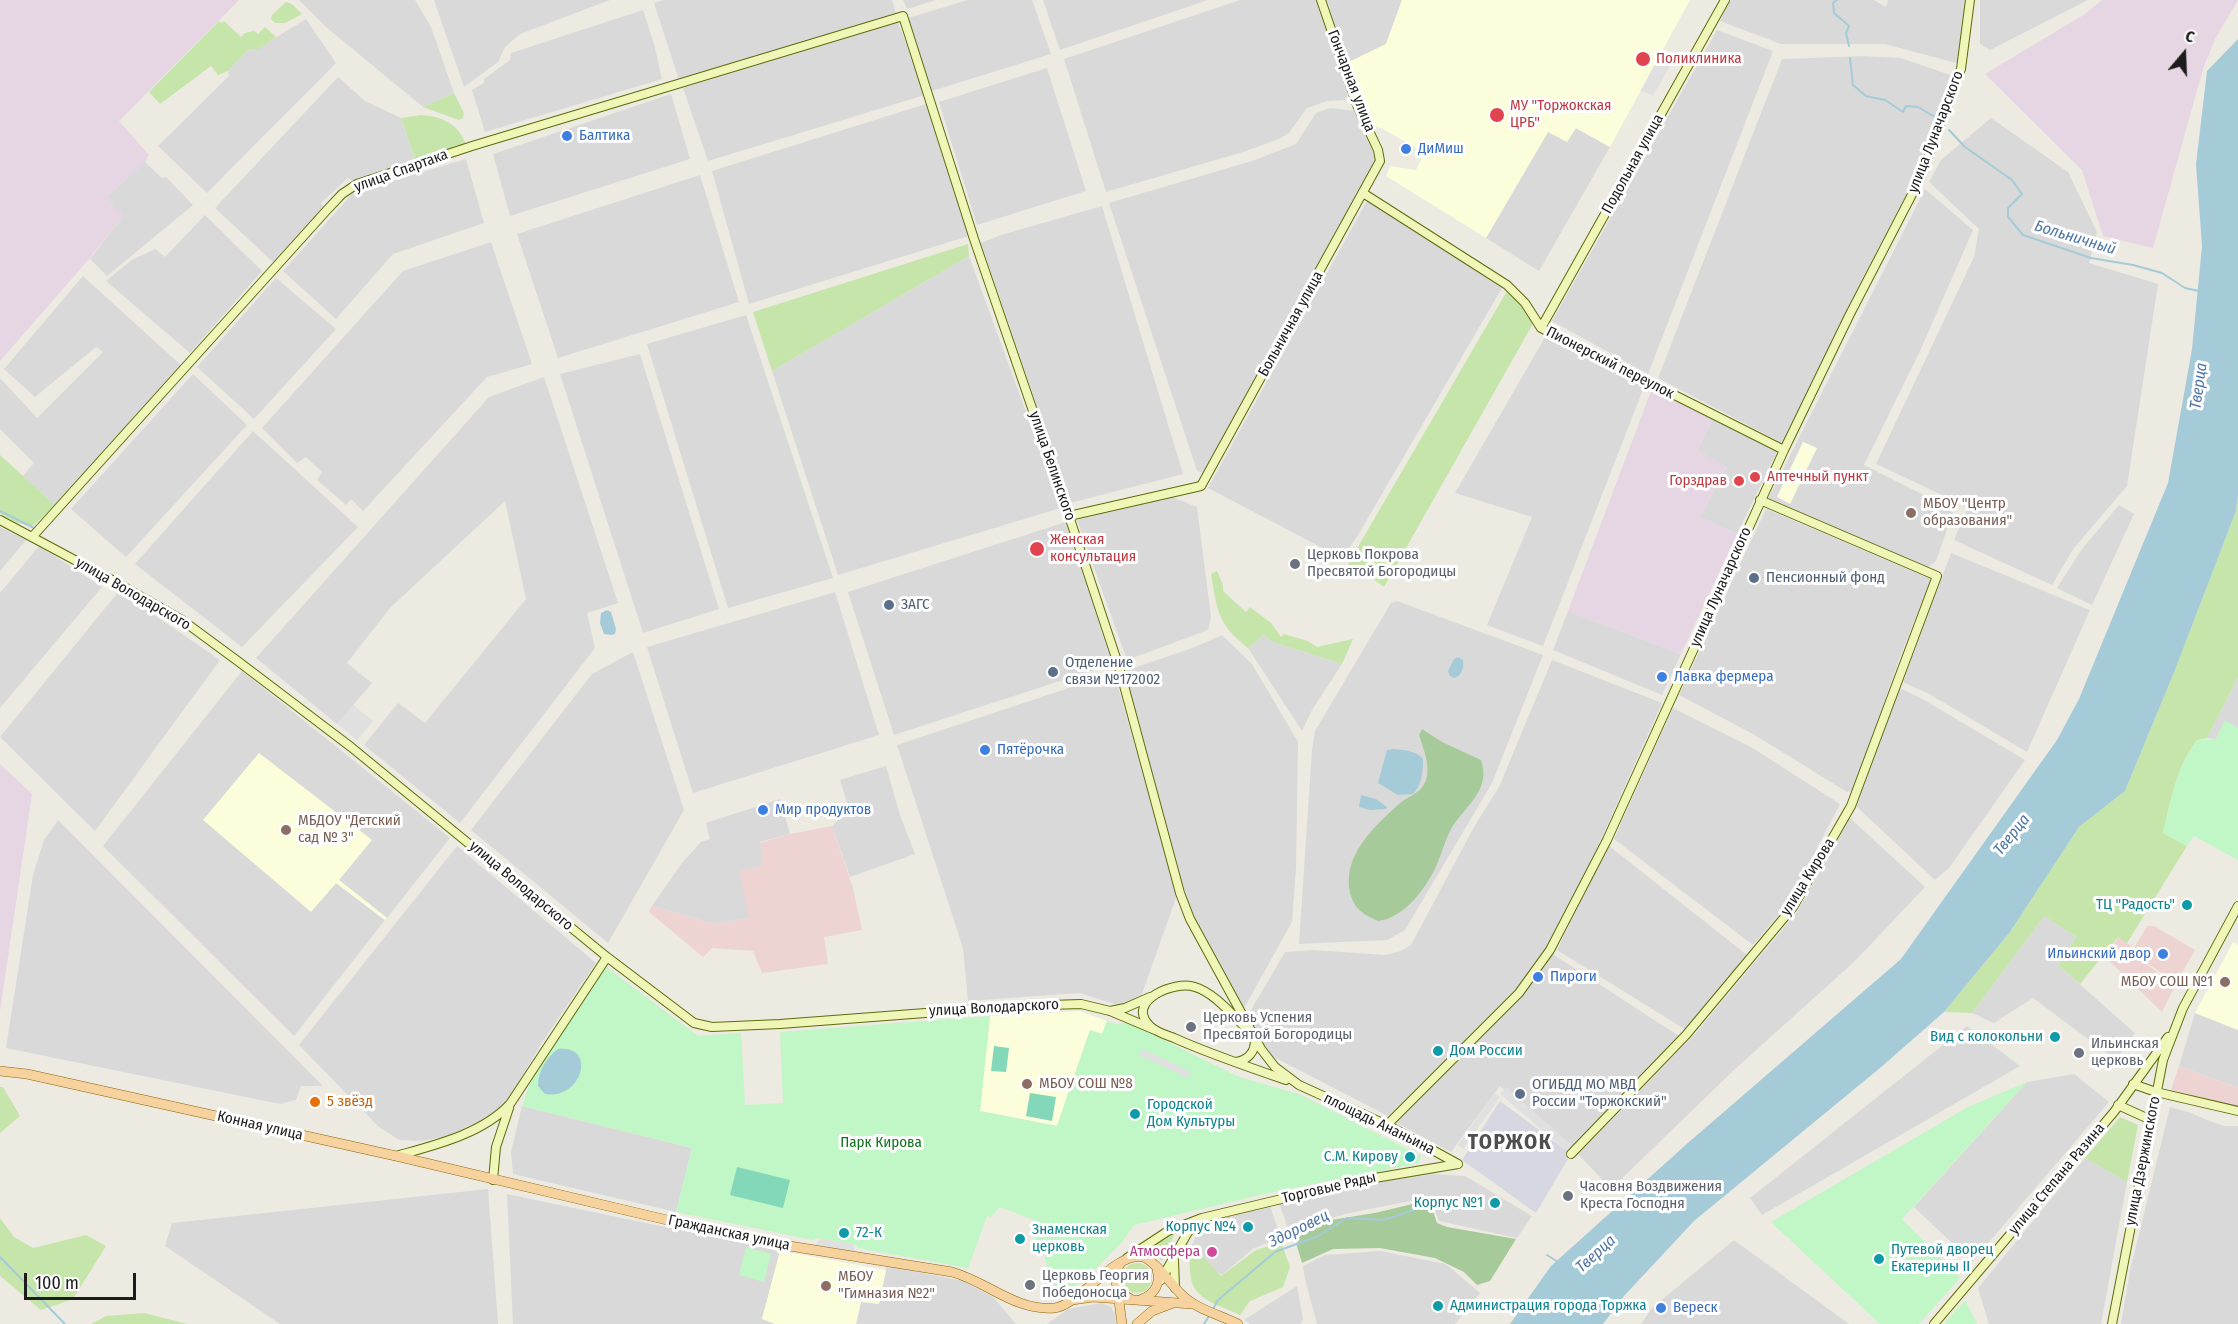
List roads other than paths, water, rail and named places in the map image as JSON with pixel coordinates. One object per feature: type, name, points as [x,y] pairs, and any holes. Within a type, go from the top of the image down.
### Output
[{"type":"main road","name":"Конная улица","points":[[0,1071],[27,1074],[396,1156]]},
{"type":"main road","name":"Гражданская улица","points":[[396,1156],[777,1244],[952,1272],[976,1280],[1005,1298],[1042,1308],[1063,1305],[1084,1298],[1179,1302],[1196,1305]]},
{"type":"main road","points":[[1063,1305],[1124,1260],[1140,1256],[1154,1265],[1175,1288],[1196,1305],[1238,1324]]},
{"type":"main road","points":[[1122,1324],[1116,1272],[1124,1260]]},
{"type":"main road","points":[[1136,1324],[1140,1300],[1155,1289],[1158,1276],[1154,1265]]},
{"type":"main road","points":[[1116,1283],[1121,1292],[1140,1300]]},
{"type":"main road","points":[[1136,1324],[1152,1311],[1179,1302]]},
{"type":"street","name":"Гончарная улица","points":[[1321,0],[1357,105],[1378,150],[1380,161]]},
{"type":"street","name":"Подольная улица","points":[[1541,328],[1725,0]]},
{"type":"street","name":"улица Луначарского","points":[[1387,1125],[1519,993],[1550,950],[1607,840],[1760,500],[1850,314],[1920,179],[1960,69],[1970,0]]},
{"type":"street","name":"улица Белинского","points":[[903,16],[974,239],[1119,667],[1180,893],[1190,919],[1243,1015]]},
{"type":"street","name":"улица Спартака","points":[[33,536],[336,200],[357,184],[472,146],[903,16]]},
{"type":"street","name":"Больничная улица","points":[[1069,516],[1201,486],[1380,161]]},
{"type":"street","name":"Пионерский переулок","points":[[1364,193],[1507,285],[1525,303],[1541,328],[1784,450]]},
{"type":"street","name":"улица Кирова","points":[[1571,1154],[1686,1035],[1793,907],[1851,806],[1937,576],[1760,500]]},
{"type":"street","name":"улица Володарского","points":[[0,520],[33,536],[182,620],[351,747],[607,957],[691,1021],[709,1027],[780,1024],[1018,1006],[1082,1004],[1110,1011],[1155,1030]]},
{"type":"street","name":"улица Дзержинского","points":[[2112,1324],[2163,1060],[2187,1001],[2238,906]]},
{"type":"street","name":"Конная улица","points":[[396,1156],[427,1147],[496,1118],[510,1104],[607,957]]},
{"type":"street","name":"площадь Ананьина","points":[[1153,996],[1174,985],[1198,987],[1208,993],[1254,1035]]},
{"type":"street","points":[[1110,1011],[1125,1008],[1153,996]]},
{"type":"street","points":[[1153,996],[1145,1006],[1144,1012],[1146,1021],[1155,1030]]},
{"type":"street","name":"площадь Ананьина","points":[[1243,1015],[1261,1049],[1275,1067],[1299,1085]]},
{"type":"street","name":"улица Степана Разина","points":[[1935,1324],[2118,1105],[2174,1029]]},
{"type":"street","name":"площадь Ананьина","points":[[1155,1030],[1206,1053],[1299,1085],[1387,1125],[1458,1164]]},
{"type":"street","points":[[1236,1062],[1247,1058],[1253,1052],[1254,1035]]},
{"type":"street","points":[[2133,1084],[2156,1092],[2238,1111]]},
{"type":"street","name":"Конная улица","points":[[493,1180],[496,1147],[510,1104]]},
{"type":"street","points":[[2118,1105],[2151,1120]]},
{"type":"street","name":"Торговые Ряды","points":[[1124,1260],[1161,1234],[1202,1218],[1357,1181],[1458,1164]]},
{"type":"street","points":[[1155,1289],[1190,1230],[1202,1218]]},
{"type":"street","points":[[1175,1256],[1175,1288]]},
{"type":"water","name":"Тверца","points":[[2238,39],[2238,495],[2236,511],[2175,670],[2125,791],[2079,827],[2010,932],[1944,1012],[1880,1068],[1694,1221],[1624,1296],[1603,1324],[1510,1324],[1551,1266],[1689,1142],[1901,959],[2057,740],[2079,699],[2168,483],[2192,349],[2202,246],[2196,164],[2207,71]]},
{"type":"water","points":[[607,610],[611,612],[616,629],[615,634],[611,635],[604,634],[600,623],[601,613]]},
{"type":"water","points":[[1458,657],[1463,660],[1463,669],[1461,674],[1454,678],[1448,671],[1454,659]]},
{"type":"water","points":[[1387,750],[1413,752],[1423,759],[1420,782],[1413,794],[1398,795],[1378,783]]},
{"type":"water","points":[[1361,795],[1376,799],[1387,807],[1386,809],[1370,810],[1359,807]]},
{"type":"water","points":[[558,1049],[570,1050],[578,1055],[581,1063],[580,1072],[569,1089],[558,1094],[545,1094],[538,1086],[539,1075],[546,1061]]},
{"type":"waterway","name":"Больничный","points":[[1837,0],[1833,3],[1834,13],[1849,26],[1846,33],[1849,46]]},
{"type":"waterway","name":"Больничный","points":[[1850,58],[1853,85],[1866,96],[1885,100],[1903,112],[1906,106],[1918,107],[1935,117]]},
{"type":"waterway","name":"Больничный","points":[[1949,130],[1965,147],[2012,180],[2022,194],[2008,208],[2008,217],[2023,235],[2091,258],[2133,265],[2162,273],[2185,288],[2199,291]]},
{"type":"waterway","points":[[0,511],[36,529]]},
{"type":"waterway","name":"Здоровец","points":[[1212,1311],[1218,1300],[1275,1252],[1318,1236],[1347,1218],[1383,1220],[1430,1205]]},
{"type":"waterway","name":"Здоровец","points":[[1547,1255],[1558,1262]]},
{"type":"waterway","points":[[0,1257],[65,1324]]},
{"type":"waterway","name":"Здоровец","points":[[1204,1324],[1209,1316]]},
{"type":"place","name":"Поликлиника","points":[[1643,59]]},
{"type":"place","name":"МУ \"Торжокская ЦРБ\"","points":[[1497,115]]},
{"type":"place","name":"Балтика","points":[[567,136]]},
{"type":"place","name":"ДиМиш","points":[[1406,149]]},
{"type":"place","name":"Аптечный пункт","points":[[1755,477]]},
{"type":"place","name":"Горздрав","points":[[1739,481]]},
{"type":"place","name":"МБОУ \"Центр образования\"","points":[[1911,513]]},
{"type":"place","name":"Женская консультация","points":[[1037,549]]},
{"type":"place","name":"Церковь Покрова Пресвятой Богородицы","points":[[1295,564]]},
{"type":"place","name":"Пенсионный фонд","points":[[1754,578]]},
{"type":"place","name":"ЗАГС","points":[[889,605]]},
{"type":"place","name":"Отделение связи №172002","points":[[1053,672]]},
{"type":"place","name":"Лавка фермера","points":[[1662,677]]},
{"type":"place","name":"Пятёрочка","points":[[985,750]]},
{"type":"place","name":"Мир продуктов","points":[[763,810]]},
{"type":"place","name":"МБДОУ \"Детский сад № 3\"","points":[[286,830]]},
{"type":"place","name":"ТЦ \"Радость\"","points":[[2187,905]]},
{"type":"place","name":"Ильинский двор","points":[[2163,954]]},
{"type":"place","name":"Пироги","points":[[1538,977]]},
{"type":"place","name":"МБОУ СОШ №1","points":[[2225,982]]},
{"type":"place","name":"Церковь Успения Пресвятой Богородицы","points":[[1191,1027]]},
{"type":"place","name":"Вид с колокольни","points":[[2055,1037]]},
{"type":"place","name":"Дом России","points":[[1438,1051]]},
{"type":"place","name":"Ильинская церковь","points":[[2079,1053]]},
{"type":"place","name":"МБОУ СОШ №8","points":[[1027,1084]]},
{"type":"place","name":"ОГИБДД МО МВД России \"Торжокский\"","points":[[1520,1094]]},
{"type":"place","name":"5 звёзд","points":[[315,1102]]},
{"type":"place","name":"Городской Дом Культуры","points":[[1135,1114]]},
{"type":"place","name":"С.М. Кирову","points":[[1410,1157]]},
{"type":"place","name":"Часовня Воздвижения Креста Господня","points":[[1568,1196]]},
{"type":"place","name":"Корпус №1","points":[[1495,1203]]},
{"type":"place","name":"Корпус №4","points":[[1248,1227]]},
{"type":"place","name":"72-К","points":[[844,1233]]},
{"type":"place","name":"Знаменская церковь","points":[[1020,1239]]},
{"type":"place","name":"Атмосфера","points":[[1212,1252]]},
{"type":"place","name":"Путевой дворец Екатерины II","points":[[1879,1259]]},
{"type":"place","name":"Церковь Георгия Победоносца","points":[[1030,1285]]},
{"type":"place","name":"МБОУ \"Гимназия №2\"","points":[[826,1286]]},
{"type":"place","name":"Администрация города Торжка","points":[[1438,1306]]},
{"type":"place","name":"Вереск","points":[[1661,1308]]},
{"type":"district","name":"ТОРЖОК","points":[[1510,1143]]},
{"type":"park label","name":"Парк Кирова","points":[[881,1143]]}]
